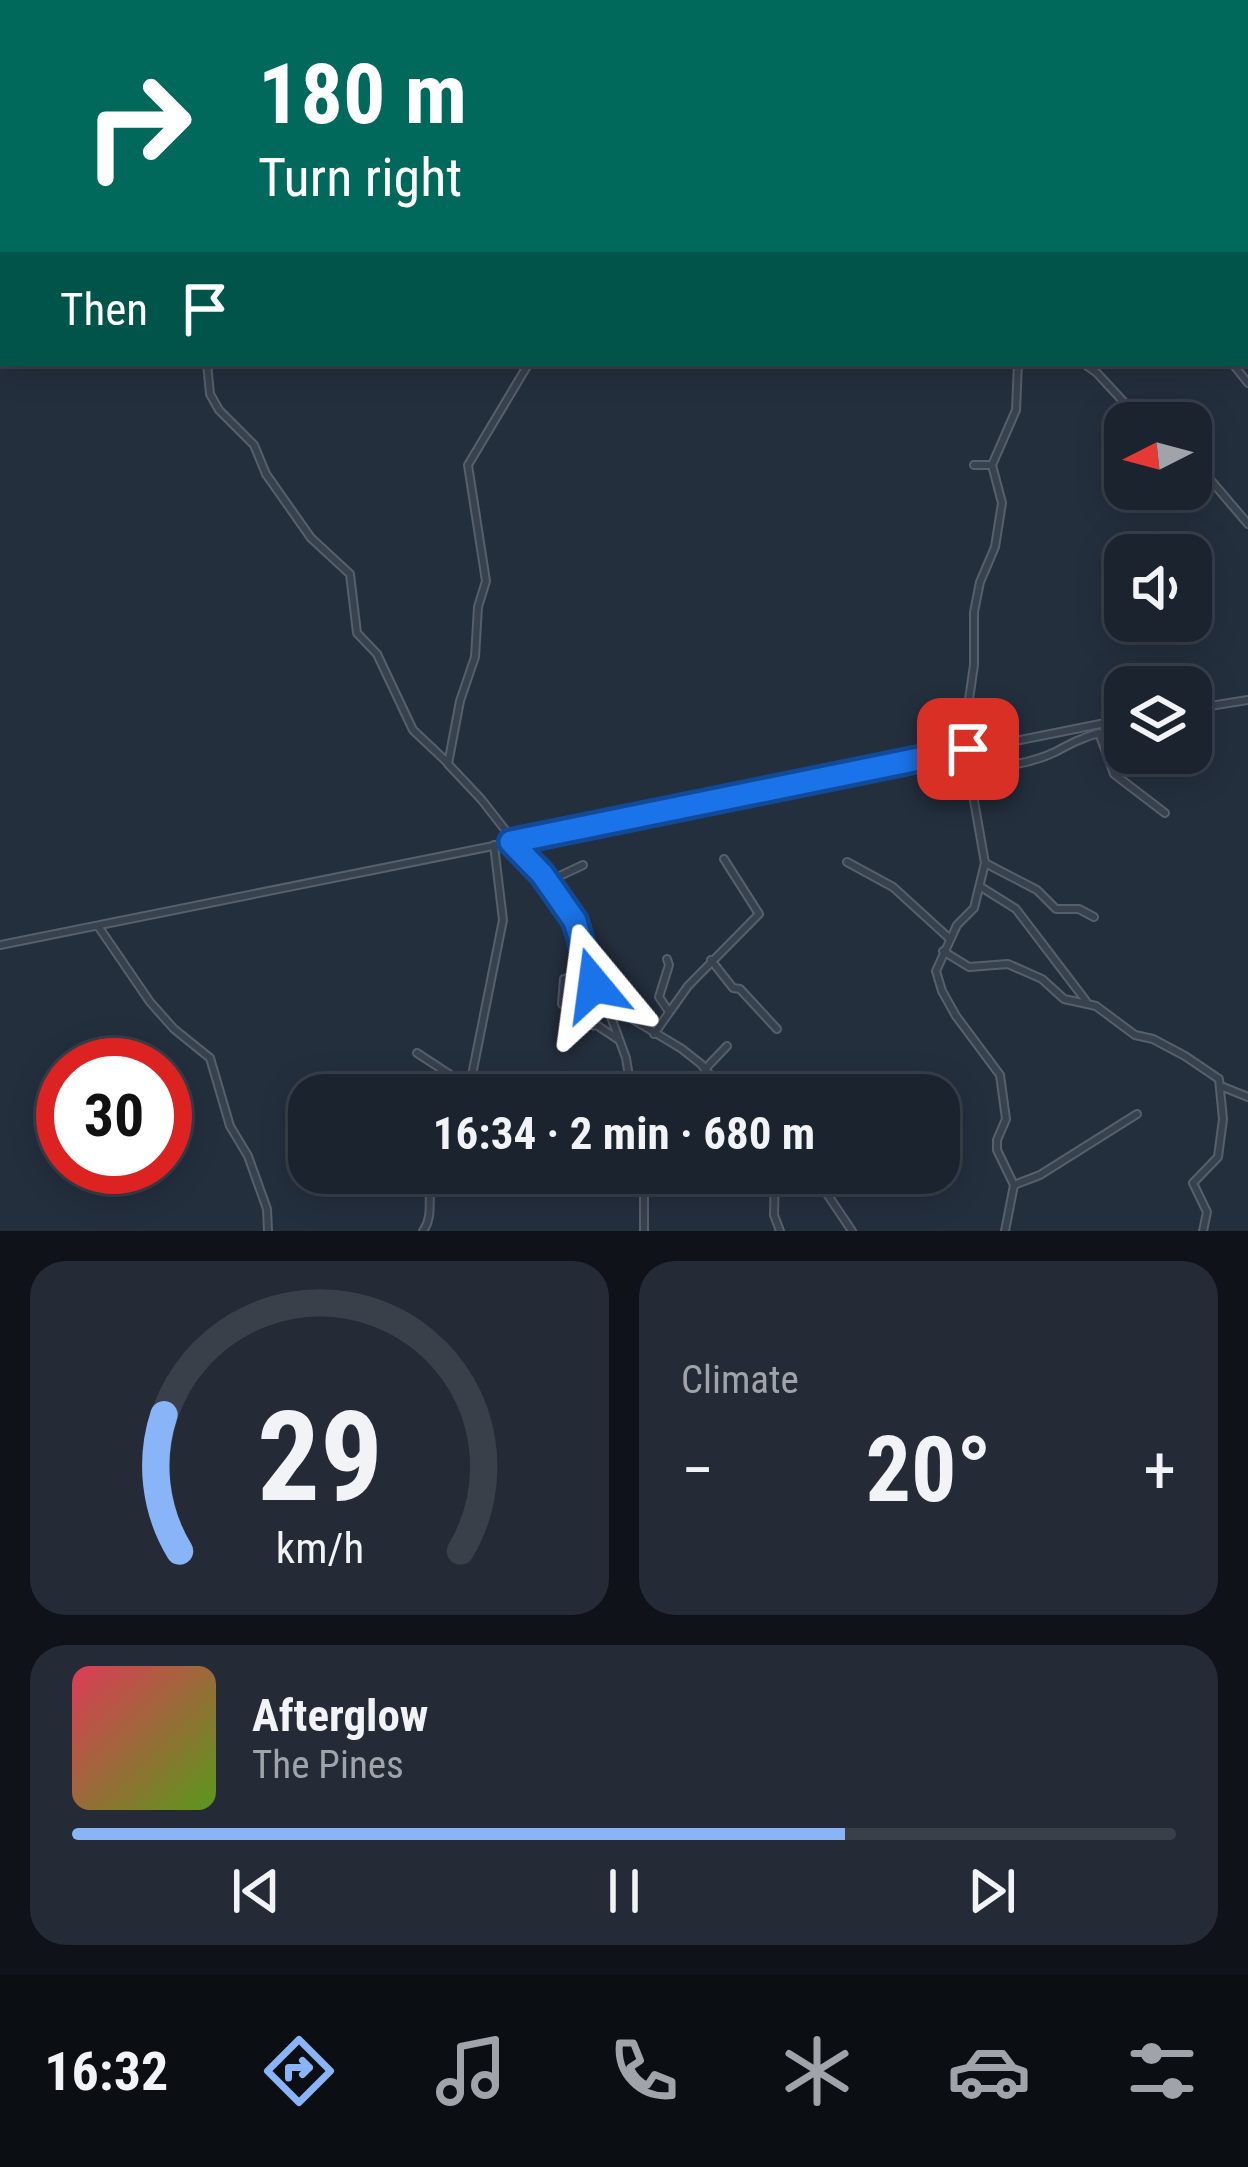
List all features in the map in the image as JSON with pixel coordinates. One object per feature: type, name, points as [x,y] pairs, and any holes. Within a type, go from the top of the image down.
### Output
[{"type":"street","points":[[207,366],[210,394],[219,410],[254,445],[266,474],[311,538],[350,574],[357,633],[377,654],[413,730],[481,799],[575,921],[627,1074]]},
{"type":"street","points":[[448,764],[460,701],[475,656],[478,607],[486,577],[469,461],[527,366]]},
{"type":"street","points":[[1005,1231],[1014,1185],[998,1150],[1006,1119],[1000,1075],[941,991],[936,971],[956,925],[974,908],[985,863],[966,719],[974,665],[974,612],[995,547],[1002,502],[992,465],[1016,410],[1018,366]]},
{"type":"street","points":[[1087,366],[1124,402]]},
{"type":"street","points":[[974,465],[992,465]]},
{"type":"street","points":[[1212,482],[1248,524]]},
{"type":"street","points":[[1212,706],[1248,700]]},
{"type":"street","points":[[0,945],[1104,723]]},
{"type":"street","points":[[970,769],[999,768],[1042,757],[1070,741],[1099,733],[1114,774],[1165,813]]},
{"type":"street","points":[[474,1074],[503,920],[494,845]]},
{"type":"street","points":[[653,1034],[711,959],[759,913],[724,859]]},
{"type":"street","points":[[847,862],[893,887],[950,939]]},
{"type":"street","points":[[985,863],[1037,890],[1056,908],[1079,909],[1094,917]]},
{"type":"street","points":[[547,882],[583,865]]},
{"type":"street","points":[[981,887],[1016,909],[1089,1003],[1135,1035],[1186,1056],[1219,1079],[1223,1119],[1218,1157],[1192,1183],[1207,1212],[1203,1231]]},
{"type":"street","points":[[98,926],[145,997],[210,1058],[230,1126],[248,1156],[267,1209],[268,1231]]},
{"type":"street","points":[[943,951],[969,967],[1012,965],[1042,979],[1064,1000],[1089,1003]]},
{"type":"street","points":[[667,959],[659,997],[668,1010]]},
{"type":"street","points":[[711,959],[733,988],[740,989],[777,1029]]},
{"type":"street","points":[[562,1004],[564,979],[590,974]]},
{"type":"street","points":[[606,1003],[682,1049],[708,1074]]},
{"type":"street","points":[[580,1023],[598,1026],[619,1040]]},
{"type":"street","points":[[704,1069],[727,1046]]},
{"type":"street","points":[[417,1053],[446,1074]]},
{"type":"street","points":[[1222,1087],[1248,1097]]},
{"type":"street","points":[[1014,1185],[1040,1175],[1136,1114]]},
{"type":"street","points":[[423,1231],[428,1225],[429,1194]]},
{"type":"street","points":[[644,1194],[644,1231]]},
{"type":"street","points":[[774,1194],[774,1215],[781,1231]]},
{"type":"street","points":[[827,1194],[852,1231]]},
{"type":"route","points":[[594,985],[575,921],[542,874],[511,842],[968,749]]}]
